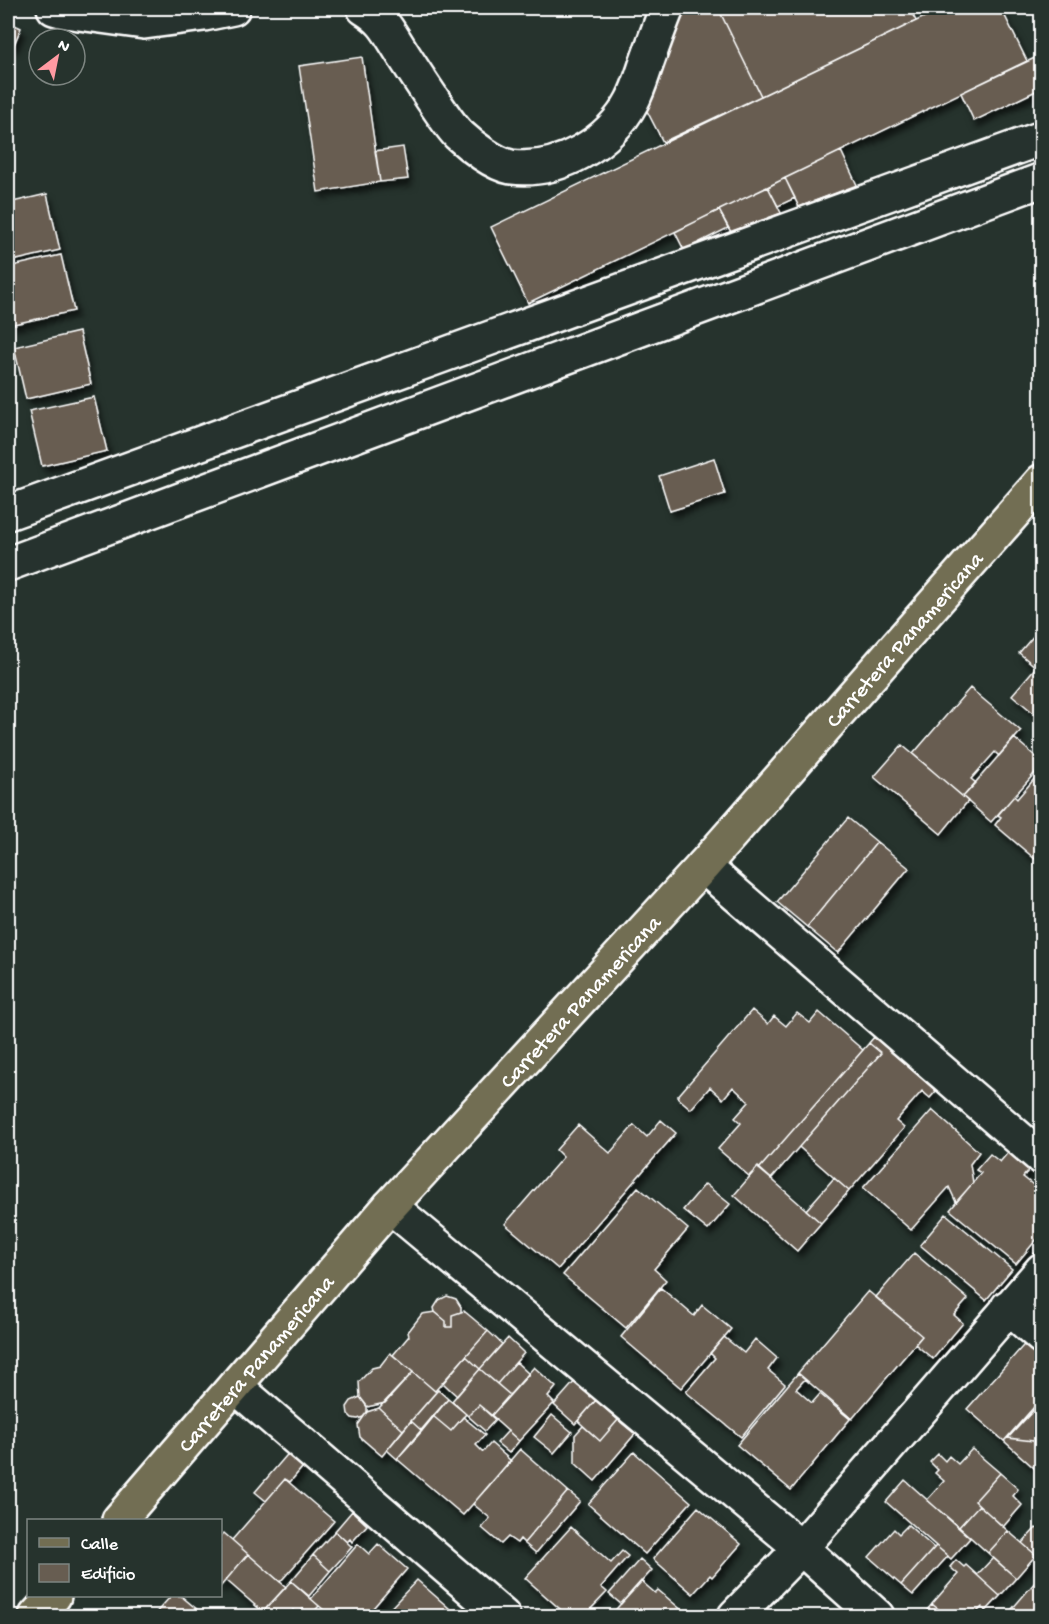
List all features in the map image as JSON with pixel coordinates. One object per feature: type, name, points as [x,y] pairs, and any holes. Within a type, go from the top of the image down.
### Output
[{"type":"main road","name":"Carretera Panamericana","points":[[121,1519],[390,1206],[703,866],[1041,481]]},
{"type":"main road","points":[[36,1617],[53,1597]]},
{"type":"street","points":[[54,8],[144,22],[233,8]]},
{"type":"street","points":[[364,8],[376,15],[389,29],[435,103],[458,133],[490,159],[510,167],[547,166],[568,159],[588,148],[621,119],[641,80],[667,8]]},
{"type":"street","points":[[8,513],[1041,138]]},
{"type":"street","points":[[8,564],[1041,180]]},
{"type":"street","points":[[703,866],[1041,1158]]},
{"type":"street","points":[[390,1206],[801,1548],[877,1617]]},
{"type":"street","points":[[735,1617],[801,1548],[1041,1270]]},
{"type":"street","points":[[1008,1308],[1041,1337]]},
{"type":"street","points":[[235,1386],[503,1617]]},
{"type":"building","points":[[680,8],[718,8],[761,96],[663,142],[644,105],[659,78],[670,49]]},
{"type":"building","points":[[718,8],[909,8],[916,21],[761,96]]},
{"type":"building","points":[[918,8],[943,8],[923,17]]},
{"type":"building","points":[[943,8],[1001,8],[1027,61],[528,303],[491,227]]},
{"type":"building","points":[[8,22],[21,28],[13,47],[8,45]]},
{"type":"building","points":[[1041,55],[1042,88],[974,121],[961,93]]},
{"type":"building","points":[[362,57],[380,182],[318,192],[299,66]]},
{"type":"building","points":[[403,147],[408,179],[380,182],[375,151]]},
{"type":"building","points":[[841,151],[857,185],[799,207],[785,178]]},
{"type":"building","points":[[785,178],[795,198],[778,206],[768,187]]},
{"type":"building","points":[[768,187],[781,213],[731,232],[719,210]]},
{"type":"building","points":[[47,194],[60,250],[8,262],[8,203]]},
{"type":"building","points":[[719,210],[728,228],[684,250],[675,232]]},
{"type":"building","points":[[61,255],[74,311],[9,325],[8,267]]},
{"type":"building","points":[[79,332],[91,384],[26,399],[14,347]]},
{"type":"building","points":[[94,397],[107,451],[42,466],[29,411]]},
{"type":"building","points":[[714,458],[725,494],[670,511],[659,476]]},
{"type":"building","points":[[1042,626],[1042,660],[1036,667],[1019,653]]},
{"type":"building","points":[[1042,660],[1042,720],[1012,695]]},
{"type":"building","points":[[970,688],[1021,731],[999,756],[995,752],[971,779],[976,783],[963,797],[913,754]]},
{"type":"building","points":[[1014,738],[1042,762],[1042,765],[991,822],[963,797]]},
{"type":"building","points":[[902,745],[968,801],[941,834],[874,777]]},
{"type":"building","points":[[1042,770],[1042,865],[995,825],[1001,817],[998,815],[1014,796],[1017,799]]},
{"type":"building","points":[[848,818],[877,842],[807,927],[777,902]]},
{"type":"building","points":[[877,842],[909,868],[838,953],[807,927]]},
{"type":"building","points":[[752,1010],[768,1024],[774,1016],[786,1026],[797,1013],[810,1023],[819,1012],[863,1050],[759,1169],[758,1167],[749,1176],[718,1149],[741,1123],[735,1118],[749,1102],[733,1087],[723,1099],[710,1087],[691,1109],[677,1097]]},
{"type":"building","points":[[874,1037],[936,1091],[930,1098],[922,1091],[896,1121],[904,1128],[849,1191],[799,1147],[881,1053],[869,1043]]},
{"type":"building","points":[[869,1043],[881,1053],[771,1179],[759,1169]]},
{"type":"building","points":[[932,1110],[979,1152],[970,1164],[973,1183],[956,1202],[949,1187],[911,1230],[863,1188]]},
{"type":"building","points":[[661,1120],[676,1133],[558,1269],[505,1224],[563,1157],[556,1150],[578,1125],[610,1153],[634,1125],[647,1137]]},
{"type":"building","points":[[1016,1143],[1037,1160],[1023,1177],[1042,1192],[1042,1233],[1016,1264],[950,1210],[981,1173],[976,1170],[990,1154],[1000,1162]]},
{"type":"building","points":[[758,1167],[821,1223],[797,1251],[734,1195]]},
{"type":"building","points":[[834,1178],[849,1191],[821,1223],[806,1210]]},
{"type":"building","points":[[705,1184],[730,1204],[708,1230],[683,1210]]},
{"type":"building","points":[[638,1187],[688,1229],[654,1269],[666,1280],[626,1328],[563,1275]]},
{"type":"building","points":[[946,1214],[1012,1269],[986,1300],[920,1245]]},
{"type":"building","points":[[914,1253],[968,1299],[954,1315],[963,1323],[933,1359],[915,1344],[922,1336],[876,1297]]},
{"type":"building","points":[[661,1288],[694,1316],[702,1305],[731,1329],[681,1388],[621,1337]]},
{"type":"building","points":[[868,1291],[922,1336],[852,1419],[798,1373]]},
{"type":"building","points":[[447,1296],[456,1299],[461,1307],[461,1312],[452,1315],[452,1327],[446,1327],[446,1321],[435,1312],[434,1308],[439,1300]]},
{"type":"building","points":[[464,1311],[488,1331],[435,1391],[393,1355],[409,1336],[408,1332],[422,1314],[435,1312],[446,1321],[446,1327],[452,1327],[452,1315]]},
{"type":"building","points":[[488,1331],[502,1344],[480,1369],[466,1356]]},
{"type":"building","points":[[724,1337],[744,1353],[755,1339],[777,1358],[768,1370],[785,1384],[741,1437],[686,1392],[715,1358],[710,1353]]},
{"type":"building","points":[[508,1338],[524,1353],[497,1384],[480,1369]]},
{"type":"building","points":[[1030,1338],[1042,1349],[1042,1398],[1004,1441],[967,1409]]},
{"type":"building","points":[[390,1353],[413,1372],[385,1403],[367,1407],[360,1397],[359,1382],[372,1368],[380,1366]]},
{"type":"building","points":[[466,1356],[480,1369],[457,1396],[443,1383]]},
{"type":"building","points":[[516,1362],[529,1374],[510,1395],[497,1384]]},
{"type":"building","points":[[534,1367],[556,1387],[548,1397],[554,1403],[519,1441],[491,1416]]},
{"type":"building","points":[[480,1369],[510,1395],[491,1416],[479,1405],[468,1416],[452,1401]]},
{"type":"building","points":[[413,1372],[436,1392],[403,1430],[379,1408]]},
{"type":"building","points":[[798,1373],[805,1379],[796,1389],[812,1403],[820,1394],[850,1419],[791,1490],[737,1445]]},
{"type":"building","points":[[575,1381],[596,1400],[575,1424],[554,1405]]},
{"type":"building","points":[[438,1390],[448,1399],[422,1431],[411,1421]]},
{"type":"building","points":[[360,1397],[367,1406],[367,1412],[358,1419],[352,1418],[348,1414],[347,1407],[351,1401]]},
{"type":"building","points":[[448,1399],[466,1414],[451,1431],[433,1416]]},
{"type":"building","points":[[596,1400],[618,1420],[600,1441],[578,1421]]},
{"type":"building","points":[[1042,1401],[1042,1442],[1008,1438]]},
{"type":"building","points":[[479,1405],[496,1419],[485,1431],[468,1416]]},
{"type":"building","points":[[379,1408],[403,1430],[382,1456],[360,1437],[358,1425],[367,1412]]},
{"type":"building","points":[[552,1415],[572,1432],[554,1453],[534,1437]]},
{"type":"building","points":[[433,1416],[451,1431],[463,1417],[485,1435],[476,1445],[483,1452],[491,1443],[511,1461],[463,1515],[397,1459]]},
{"type":"building","points":[[618,1420],[635,1434],[595,1481],[575,1463],[575,1435],[583,1426],[600,1441]]},
{"type":"building","points":[[411,1421],[422,1431],[397,1459],[387,1450]]},
{"type":"building","points":[[508,1431],[519,1441],[509,1453],[497,1443]]},
{"type":"building","points":[[1007,1438],[1042,1442],[1042,1475],[1004,1441]]},
{"type":"building","points":[[292,1449],[307,1462],[290,1482],[285,1479],[266,1501],[255,1492]]},
{"type":"building","points":[[520,1449],[568,1491],[524,1543],[520,1539],[517,1543],[508,1537],[501,1544],[482,1528],[490,1518],[473,1504]]},
{"type":"building","points":[[972,1449],[1000,1473],[975,1501],[979,1505],[959,1527],[927,1500],[944,1481],[935,1473],[938,1470],[930,1462],[938,1454],[945,1461],[949,1456],[958,1464]]},
{"type":"building","points":[[634,1452],[691,1502],[645,1554],[588,1504]]},
{"type":"building","points":[[1000,1473],[1018,1489],[1013,1496],[1022,1505],[1003,1527],[975,1501]]},
{"type":"building","points":[[285,1479],[334,1521],[280,1582],[232,1540]]},
{"type":"building","points":[[905,1480],[970,1538],[951,1559],[886,1502]]},
{"type":"building","points":[[568,1491],[580,1501],[536,1553],[524,1543]]},
{"type":"building","points":[[979,1505],[1008,1531],[988,1553],[959,1527]]},
{"type":"building","points":[[698,1507],[741,1544],[712,1577],[710,1575],[693,1594],[653,1559]]},
{"type":"building","points":[[352,1511],[367,1525],[352,1542],[350,1539],[347,1542],[335,1531]]},
{"type":"building","points":[[908,1525],[934,1548],[901,1585],[869,1557],[894,1529],[899,1534]]},
{"type":"building","points":[[571,1527],[611,1563],[622,1551],[628,1556],[601,1587],[607,1592],[584,1616],[568,1616],[525,1578]]},
{"type":"building","points":[[1036,1528],[1042,1532],[1042,1549],[1036,1555],[1022,1543]]},
{"type":"building","points":[[335,1531],[352,1547],[330,1571],[313,1555]]},
{"type":"building","points":[[1008,1531],[1036,1555],[1016,1578],[988,1553]]},
{"type":"building","points":[[224,1533],[248,1554],[222,1585],[222,1535]]},
{"type":"building","points":[[358,1544],[369,1554],[378,1544],[407,1569],[366,1616],[331,1616],[311,1599]]},
{"type":"building","points":[[936,1546],[948,1556],[913,1595],[901,1585]]},
{"type":"building","points":[[248,1554],[286,1587],[263,1612],[226,1580]]},
{"type":"building","points":[[313,1555],[330,1571],[309,1596],[291,1581]]},
{"type":"building","points":[[993,1558],[1016,1578],[1000,1596],[977,1575]]},
{"type":"building","points":[[640,1559],[652,1570],[621,1604],[609,1594]]},
{"type":"building","points":[[956,1560],[964,1567],[966,1565],[1000,1596],[986,1611],[982,1607],[973,1616],[947,1616],[932,1604],[958,1574],[950,1567]]},
{"type":"building","points":[[1042,1574],[1042,1616],[1006,1616]]},
{"type":"building","points":[[417,1580],[458,1616],[383,1616]]},
{"type":"building","points":[[291,1581],[319,1606],[310,1616],[303,1609],[298,1614],[293,1610],[287,1616],[259,1616]]},
{"type":"building","points":[[641,1581],[655,1593],[658,1590],[684,1612],[680,1616],[610,1616]]},
{"type":"building","points":[[170,1597],[182,1597],[205,1616],[153,1616]]},
{"type":"building","points":[[932,1604],[947,1616],[922,1616]]}]
